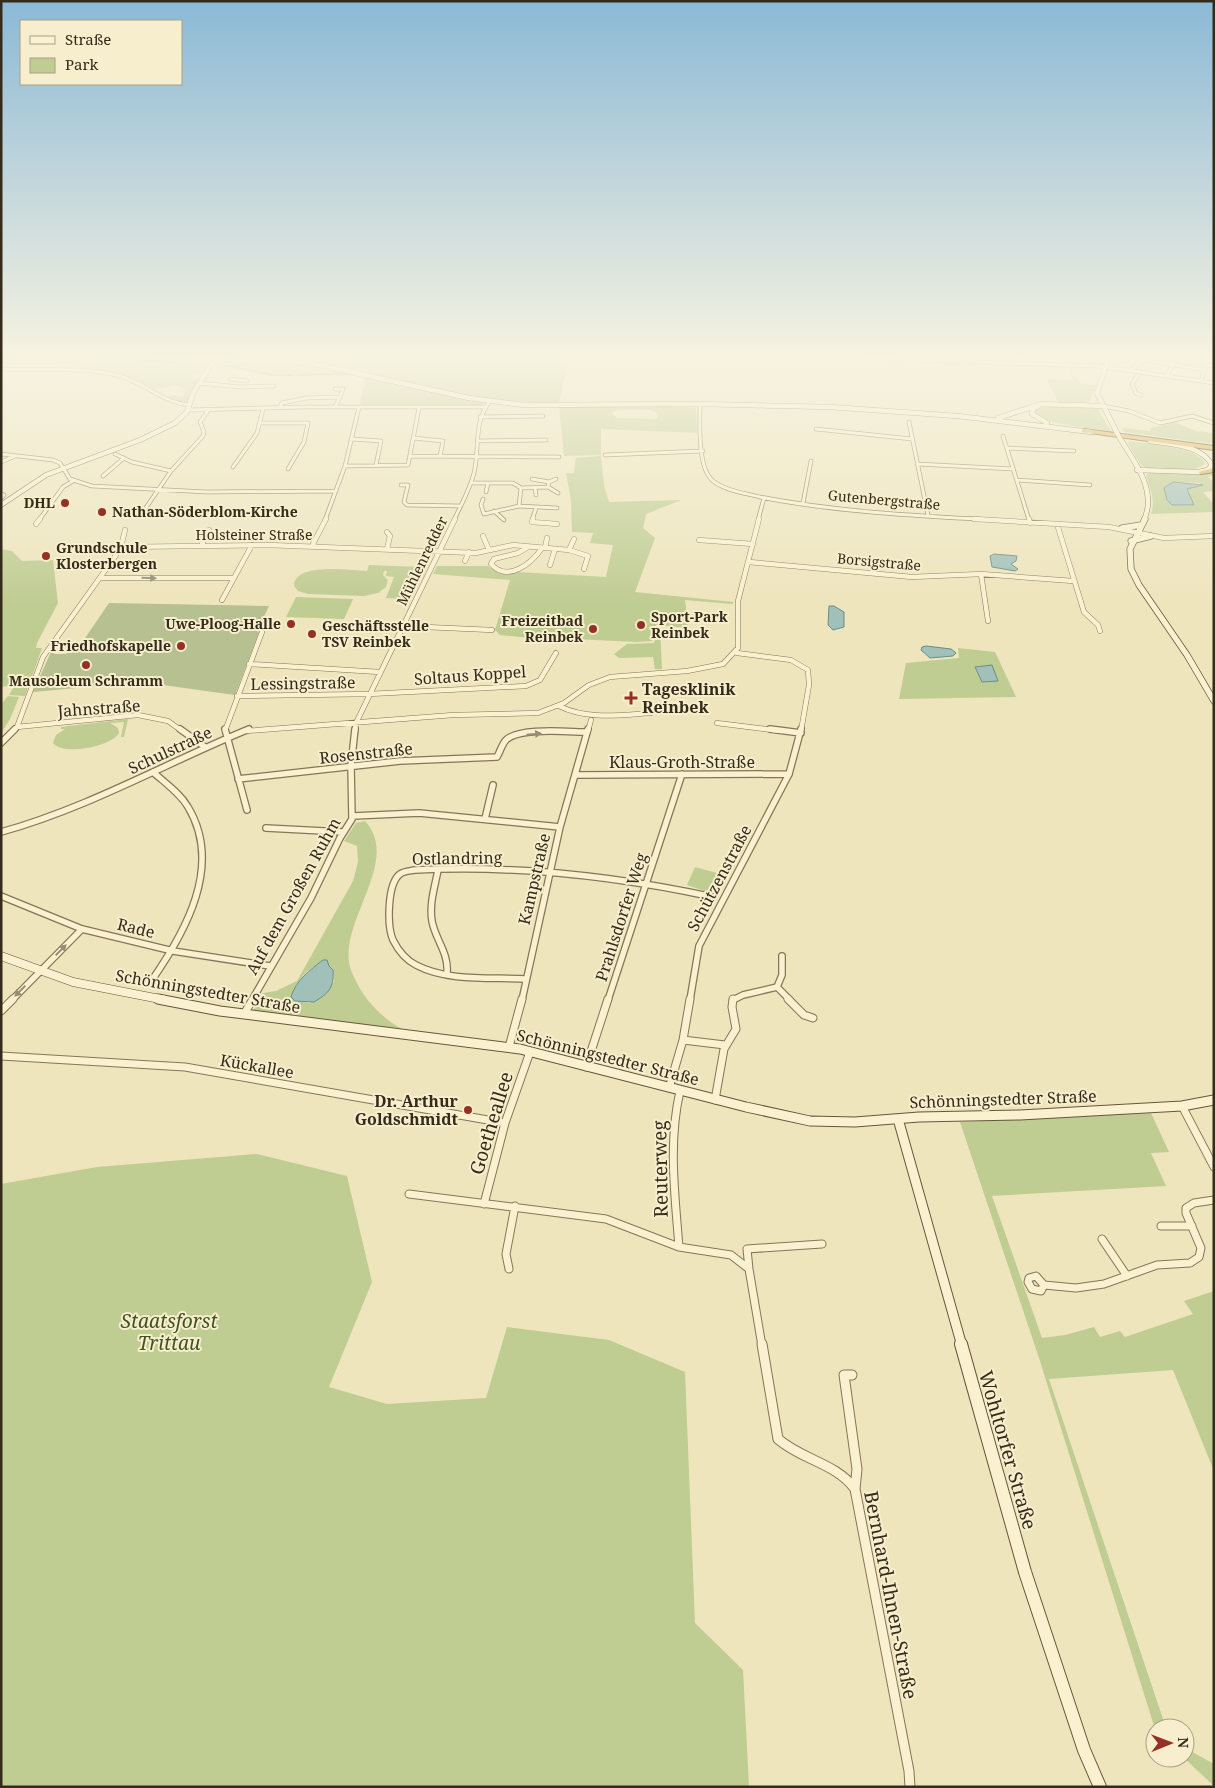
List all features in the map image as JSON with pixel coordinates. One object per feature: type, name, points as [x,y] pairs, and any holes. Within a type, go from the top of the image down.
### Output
[{"type":"highway","points":[[1149,439],[1214,448]]},
{"type":"highway","points":[[1201,472],[1214,470]]},
{"type":"main road","points":[[1,506],[27,486],[50,473],[63,470],[143,439]]},
{"type":"main road","points":[[1121,439],[1141,478],[1149,501],[1148,514],[1131,541],[1129,553],[1131,569],[1140,586],[1204,681],[1214,701]]},
{"type":"main road","points":[[1137,439],[1196,451],[1208,457],[1212,463],[1209,469],[1201,472],[1149,472],[1137,470]]},
{"type":"main road","points":[[1137,470],[1164,472]]},
{"type":"main road","points":[[1141,478],[1149,472]]},
{"type":"main road","points":[[1122,528],[1141,525]]},
{"type":"main road","points":[[1131,541],[1151,536]]},
{"type":"main road","name":"Schönningstedter Straße","points":[[1,956],[40,972],[107,990],[244,1014],[509,1047],[715,1100],[810,1121],[855,1122],[1182,1106],[1214,1100]]},
{"type":"main road","name":"Wohltorfer Straße","points":[[898,1119],[1022,1562],[1084,1750],[1100,1787]]},
{"type":"street","points":[[141,515],[171,470],[200,439]]},
{"type":"street","points":[[233,467],[253,439]]},
{"type":"street","points":[[288,469],[305,439]]},
{"type":"street","points":[[314,547],[313,544],[325,522],[345,466],[351,439]]},
{"type":"street","points":[[358,439],[381,441],[376,466]]},
{"type":"street","points":[[345,466],[408,465],[414,439]]},
{"type":"street","points":[[428,439],[443,441],[440,456]]},
{"type":"street","name":"Gutenbergstraße","points":[[702,439],[702,451],[708,474],[719,486],[764,498],[928,515],[1112,527],[1136,532]]},
{"type":"street","points":[[912,439],[928,515]]},
{"type":"street","points":[[1004,439],[1030,523]]},
{"type":"street","points":[[478,441],[546,440]]},
{"type":"street","name":"Mühlenredder","points":[[353,816],[351,766],[356,723],[462,506],[471,483],[478,455],[478,441]]},
{"type":"street","points":[[1006,448],[1074,451]]},
{"type":"street","points":[[605,456],[702,451]]},
{"type":"street","points":[[1,454],[48,458],[57,461],[74,481],[96,486],[215,492],[336,491]]},
{"type":"street","points":[[115,454],[171,470]]},
{"type":"street","points":[[1,462],[15,456]]},
{"type":"street","points":[[410,456],[559,457]]},
{"type":"street","points":[[103,476],[124,458]]},
{"type":"street","points":[[803,503],[811,461]]},
{"type":"street","points":[[917,464],[1013,468]]},
{"type":"street","points":[[532,480],[549,482],[556,479]]},
{"type":"street","points":[[1017,480],[1090,485]]},
{"type":"street","points":[[36,524],[63,487],[74,481]]},
{"type":"street","points":[[548,487],[549,482]]},
{"type":"street","points":[[471,483],[513,483],[521,488],[548,487],[558,493]]},
{"type":"street","points":[[486,492],[488,483]]},
{"type":"street","points":[[401,485],[408,485],[404,502],[407,504],[462,506]]},
{"type":"street","points":[[519,506],[521,488]]},
{"type":"street","points":[[535,488],[536,495]]},
{"type":"street","points":[[1,494],[4,496],[1,498]]},
{"type":"street","points":[[737,653],[738,603],[764,498]]},
{"type":"street","points":[[483,499],[481,505],[484,514],[519,506],[557,508]]},
{"type":"street","points":[[536,508],[532,522],[557,524]]},
{"type":"street","points":[[494,511],[504,520]]},
{"type":"street","points":[[1056,524],[1084,612],[1098,625],[1100,631]]},
{"type":"street","points":[[1112,527],[1160,537],[1214,536]]},
{"type":"street","points":[[1,743],[17,727],[43,657],[121,547],[125,530]]},
{"type":"street","points":[[201,546],[209,530]]},
{"type":"street","points":[[387,532],[390,536],[387,549]]},
{"type":"street","points":[[1136,532],[1160,537]]},
{"type":"street","points":[[483,536],[489,550]]},
{"type":"street","points":[[528,547],[518,553],[494,559],[491,564],[493,568],[521,571],[530,565],[543,548],[547,538]]},
{"type":"street","points":[[574,539],[569,550],[588,556],[584,569]]},
{"type":"street","points":[[700,540],[753,544]]},
{"type":"street","points":[[222,600],[252,545]]},
{"type":"street","name":"Holsteiner Straße","points":[[121,547],[252,545],[469,552],[513,545],[569,550]]},
{"type":"street","points":[[550,565],[555,549]]},
{"type":"street","points":[[465,562],[469,552]]},
{"type":"street","name":"Borsigstraße","points":[[749,562],[912,577],[981,574],[1073,581]]},
{"type":"street","points":[[981,574],[988,621]]},
{"type":"street","points":[[100,578],[234,578]]},
{"type":"street","points":[[403,626],[492,630]]},
{"type":"street","points":[[247,810],[226,727],[262,632]]},
{"type":"street","name":"Soltaus Koppel","points":[[369,694],[531,685],[540,680],[556,653]]},
{"type":"street","name":"Schulstraße","points":[[1,832],[37,822],[153,772],[205,746],[227,737],[259,728],[453,716],[524,715],[538,713],[559,706],[589,685],[610,677],[711,667],[723,664],[737,653]]},
{"type":"street","name":"Schützenstraße","points":[[669,1088],[684,1040],[699,946],[789,774],[801,733],[809,685],[808,670],[791,660],[737,653]]},
{"type":"street","points":[[249,664],[380,672]]},
{"type":"street","name":"Lessingstraße","points":[[237,696],[369,694]]},
{"type":"street","points":[[559,706],[570,711],[604,716],[651,713]]},
{"type":"street","name":"Jahnstraße","points":[[17,727],[138,715],[168,721],[205,746]]},
{"type":"street","name":"Kampstraße","points":[[509,1047],[560,827],[591,720]]},
{"type":"street","points":[[717,723],[801,733]]},
{"type":"street","name":"Rosenstraße","points":[[238,779],[351,766],[451,758],[498,757],[506,740],[512,736],[553,732],[587,732]]},
{"type":"street","points":[[152,980],[183,933],[195,901],[202,867],[195,823],[188,807],[153,772]]},
{"type":"street","name":"Prahlsdorfer Weg","points":[[586,1067],[682,774]]},
{"type":"street","name":"Klaus-Groth-Straße","points":[[575,775],[789,774]]},
{"type":"street","points":[[484,819],[493,785]]},
{"type":"street","name":"Auf dem Großen Ruhm","points":[[244,1014],[311,898],[343,832],[353,816],[408,812],[555,824],[560,827]]},
{"type":"street","points":[[266,828],[343,832]]},
{"type":"street","points":[[438,870],[431,909],[432,919],[448,960],[447,973]]},
{"type":"street","name":"Ostlandring","points":[[526,979],[447,973],[416,966],[403,955],[392,938],[390,925],[392,891],[397,876],[412,871],[438,870],[550,872],[646,883],[713,897]]},
{"type":"street","name":"Rade","points":[[1,896],[82,929],[172,951],[270,966]]},
{"type":"street","points":[[1,1011],[82,929]]},
{"type":"street","points":[[715,1100],[725,1045],[736,1032],[731,1004],[733,999],[743,994],[764,992],[778,986],[782,975],[782,956]]},
{"type":"street","points":[[778,986],[804,1015],[813,1018]]},
{"type":"street","points":[[684,1040],[725,1045]]},
{"type":"street","name":"Goetheallee","points":[[484,1204],[505,1122],[530,1052]]},
{"type":"street","name":"Kückallee","points":[[1,1056],[185,1067],[505,1122]]},
{"type":"street","name":"Reuterweg","points":[[679,1247],[674,1179],[675,1112],[680,1091]]},
{"type":"street","points":[[1182,1106],[1214,1167]]},
{"type":"street","points":[[409,1194],[606,1219],[679,1247],[731,1255],[749,1269]]},
{"type":"street","points":[[1044,1285],[1076,1288],[1104,1284],[1157,1265],[1190,1263],[1199,1257],[1201,1248],[1186,1208],[1194,1204],[1214,1200]]},
{"type":"street","points":[[509,1269],[506,1254],[514,1206]]},
{"type":"street","points":[[1161,1226],[1192,1226]]},
{"type":"street","points":[[1102,1240],[1127,1276]]},
{"type":"street","name":"Bernhard-Ihnen-Straße","points":[[822,1244],[747,1249],[749,1269],[778,1438],[786,1448],[848,1477],[854,1489],[889,1660],[909,1771],[910,1787]]},
{"type":"street","points":[[852,1375],[844,1375],[857,1469],[854,1489]]},
{"type":"green space","points":[[562,439],[601,439],[601,455],[564,456]]},
{"type":"green space","points":[[1180,439],[1214,439],[1214,444]]},
{"type":"green space","points":[[1129,441],[1171,447],[1193,453],[1201,458],[1205,464],[1193,470],[1146,468],[1141,465],[1128,444]]},
{"type":"green space","points":[[601,456],[604,485],[609,502],[681,500],[646,514],[643,528],[655,538],[635,592],[733,602],[733,604],[685,600],[688,628],[656,625],[652,641],[555,638],[552,640],[500,635],[495,630],[510,580],[433,574],[437,566],[487,566],[499,571],[606,577],[613,545],[590,543],[593,533],[572,532],[571,500],[566,473],[574,473],[576,458]]},
{"type":"green space","points":[[1214,472],[1214,475],[1208,477],[1214,482],[1214,491],[1203,492],[1214,504],[1214,512],[1151,514],[1153,499],[1146,476],[1148,473],[1211,474]],"holes":[[[1173,482],[1200,483],[1200,486],[1187,489],[1194,504],[1191,506],[1172,505],[1169,485]]]},
{"type":"green space","points":[[1,549],[12,551],[22,561],[53,560],[58,603],[37,643],[36,648],[42,648],[25,696],[9,695],[15,685],[1,687]]},
{"type":"green space","points":[[369,565],[421,567],[407,599],[386,598],[394,577],[386,576],[387,571],[384,571],[383,575],[388,580],[386,587],[378,593],[364,596],[308,594],[298,591],[294,586],[296,578],[303,573],[313,570],[367,571]]},
{"type":"green space","points":[[296,597],[353,599],[344,619],[286,617]]},
{"type":"green space","points":[[109,603],[269,606],[257,631],[259,632],[235,695],[141,682],[33,692],[51,652],[66,654],[72,647],[79,647]]},
{"type":"green space","points":[[658,627],[660,627],[662,669],[655,669],[653,657],[619,658],[614,654],[627,644],[654,643]]},
{"type":"green space","points":[[958,648],[995,652],[1016,697],[899,699],[906,663],[959,658]]},
{"type":"green space","points":[[8,696],[19,697],[10,719],[1,733],[1,704]]},
{"type":"green space","points":[[128,719],[124,737],[121,737],[124,722],[110,723],[118,728],[119,733],[114,738],[97,746],[66,749],[58,747],[53,743],[56,735],[65,729],[61,729],[61,727]]},
{"type":"green space","points":[[365,821],[374,837],[377,854],[367,892],[352,931],[349,949],[350,967],[360,989],[372,1005],[387,1019],[404,1030],[253,1011],[263,993],[276,991],[297,981],[353,881],[358,862],[357,846],[344,841],[356,823]],"holes":[[[323,960],[333,970],[334,982],[310,1003],[295,1001],[296,985],[306,972]]]},
{"type":"green space","points":[[695,867],[724,875],[714,894],[687,885]]},
{"type":"green space","points":[[1151,1113],[1169,1152],[1151,1153],[1166,1186],[992,1196],[1042,1338],[1065,1335],[1094,1327],[1100,1337],[1120,1331],[1125,1337],[1193,1314],[1184,1301],[1214,1291],[1214,1471],[1173,1370],[1049,1379],[1163,1718],[1152,1718],[1039,1358],[960,1122]]},
{"type":"green space","name":"Staatsforst Trittau","points":[[257,1154],[347,1176],[372,1282],[329,1387],[387,1404],[486,1398],[507,1327],[609,1340],[685,1372],[695,1623],[743,1670],[749,1787],[1,1787],[1,1184],[97,1167]]},
{"type":"green space","points":[[1195,1754],[1214,1764],[1214,1786],[1195,1768]]},
{"type":"water","points":[[1173,482],[1203,485],[1187,489],[1194,505],[1172,505],[1167,500],[1164,488]]},
{"type":"water","points":[[994,554],[1017,556],[1016,561],[1011,564],[1018,569],[1015,571],[992,567],[990,556]]},
{"type":"water","points":[[829,606],[834,606],[844,612],[844,627],[833,630],[828,625]]},
{"type":"water","points":[[922,647],[951,649],[956,653],[953,656],[930,658],[921,650]]},
{"type":"water","points":[[992,665],[998,681],[982,682],[975,667]]},
{"type":"water","points":[[323,960],[327,960],[333,970],[333,981],[329,989],[314,1002],[295,1001],[291,997],[296,985]]},
{"type":"place","name":"DHL","points":[[65,503]]},
{"type":"place","name":"Nathan-Söderblom-Kirche","points":[[102,512]]},
{"type":"place","name":"Grundschule Klosterbergen","points":[[46,556]]},
{"type":"place","name":"Uwe-Ploog-Halle","points":[[291,624]]},
{"type":"place","name":"Sport-Park Reinbek","points":[[641,625]]},
{"type":"place","name":"Freizeitbad Reinbek","points":[[593,629]]},
{"type":"place","name":"Geschäftsstelle TSV Reinbek","points":[[312,634]]},
{"type":"place","name":"Friedhofskapelle","points":[[181,646]]},
{"type":"place","name":"Mausoleum Schramm","points":[[86,665]]},
{"type":"place","name":"Tagesklinik Reinbek","points":[[631,698]]},
{"type":"place","name":"Dr. Arthur Goldschmidt","points":[[468,1110]]}]
